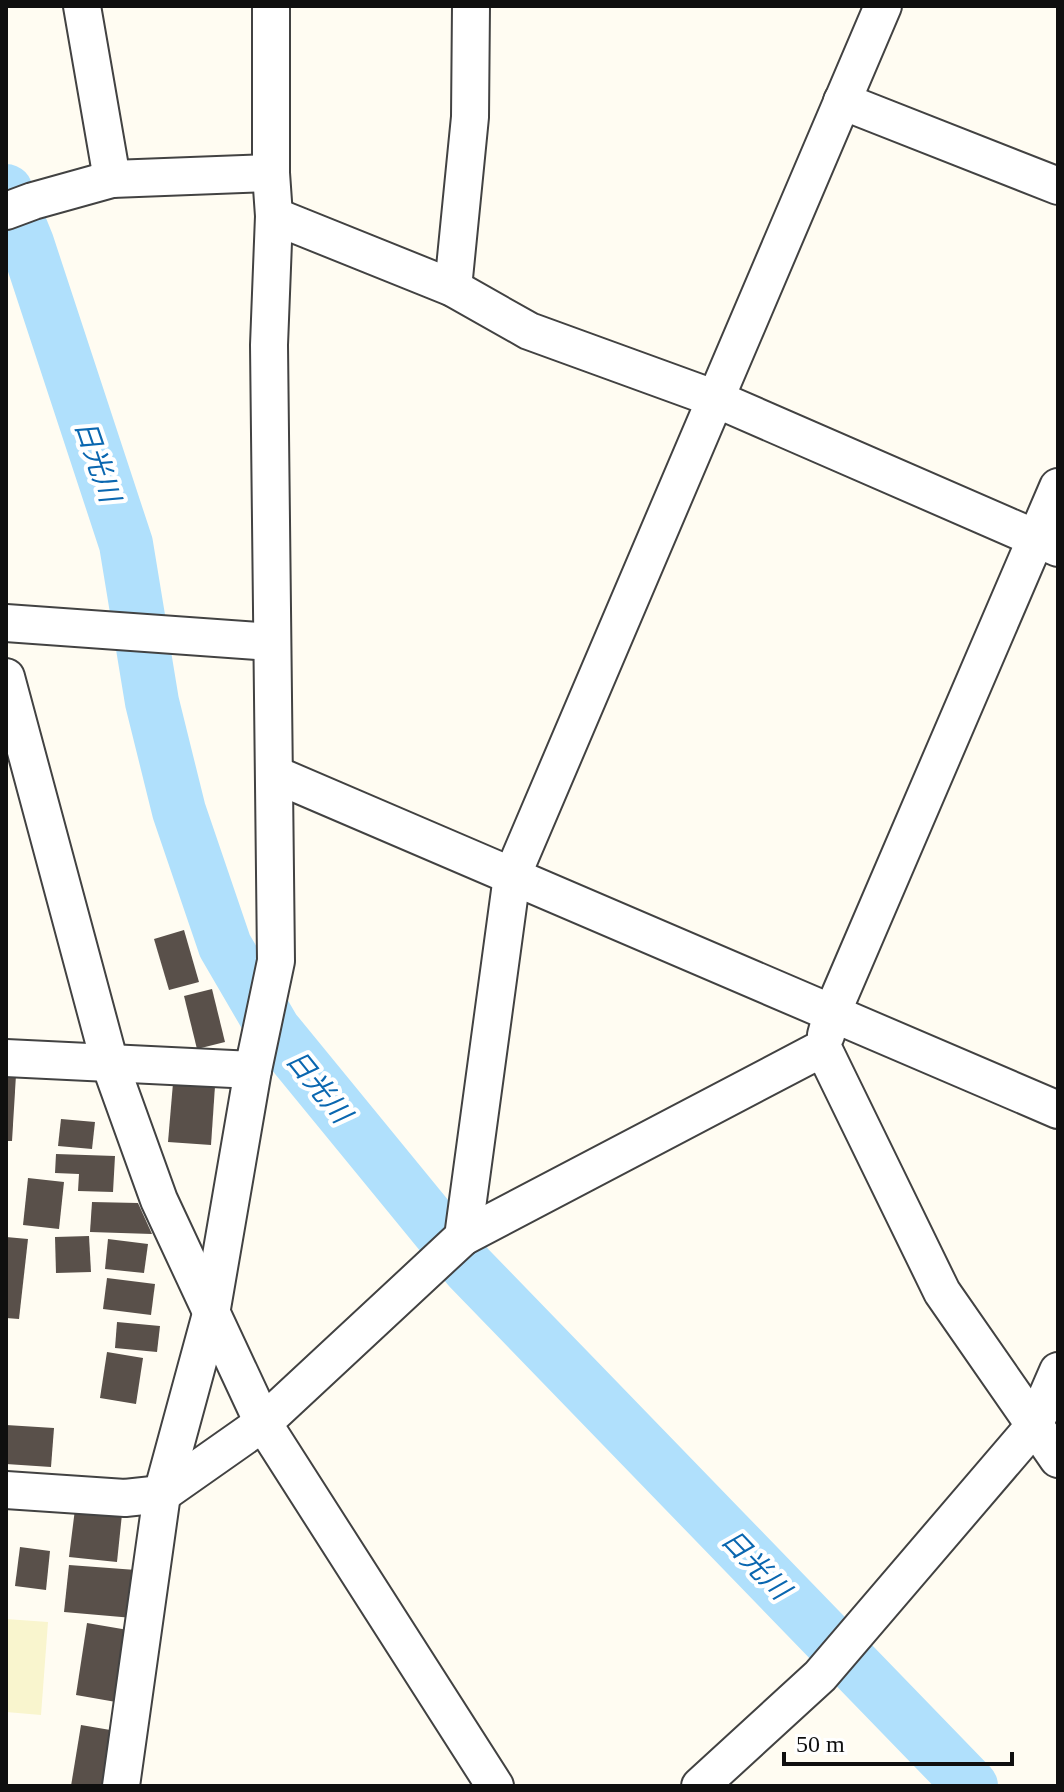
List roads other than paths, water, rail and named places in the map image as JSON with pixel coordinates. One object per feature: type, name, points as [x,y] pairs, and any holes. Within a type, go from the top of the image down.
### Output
[{"type":"street","points":[[83,6],[112,179]]},
{"type":"street","points":[[121,1786],[162,1494],[211,1314],[256,1055],[276,961],[269,345],[274,216],[271,6]]},
{"type":"street","points":[[453,288],[470,117],[471,6]]},
{"type":"street","points":[[453,1245],[512,876],[883,6]]},
{"type":"street","points":[[844,98],[1058,186]]},
{"type":"street","points":[[20,206],[112,179],[271,173]]},
{"type":"street","points":[[274,216],[453,288],[529,331],[716,399],[1047,543]]},
{"type":"street","points":[[1058,487],[1047,543],[832,1013],[823,1048],[942,1292],[1044,1421],[1058,1459]]},
{"type":"street","points":[[6,623],[272,642]]},
{"type":"street","points":[[6,677],[110,1064],[159,1200],[263,1423],[495,1786]]},
{"type":"street","points":[[274,774],[1058,1110]]},
{"type":"street","points":[[6,1490],[125,1498],[162,1494],[263,1423],[453,1245],[823,1048]]},
{"type":"street","points":[[6,1058],[110,1064],[256,1055]]},
{"type":"street","points":[[700,1786],[820,1676],[1044,1421],[1058,1371]]},
{"type":"waterway","name":"日光川","points":[[6,191],[27,243],[126,544],[152,702],[179,811],[225,946],[274,1030],[469,1268],[971,1786]]}]
